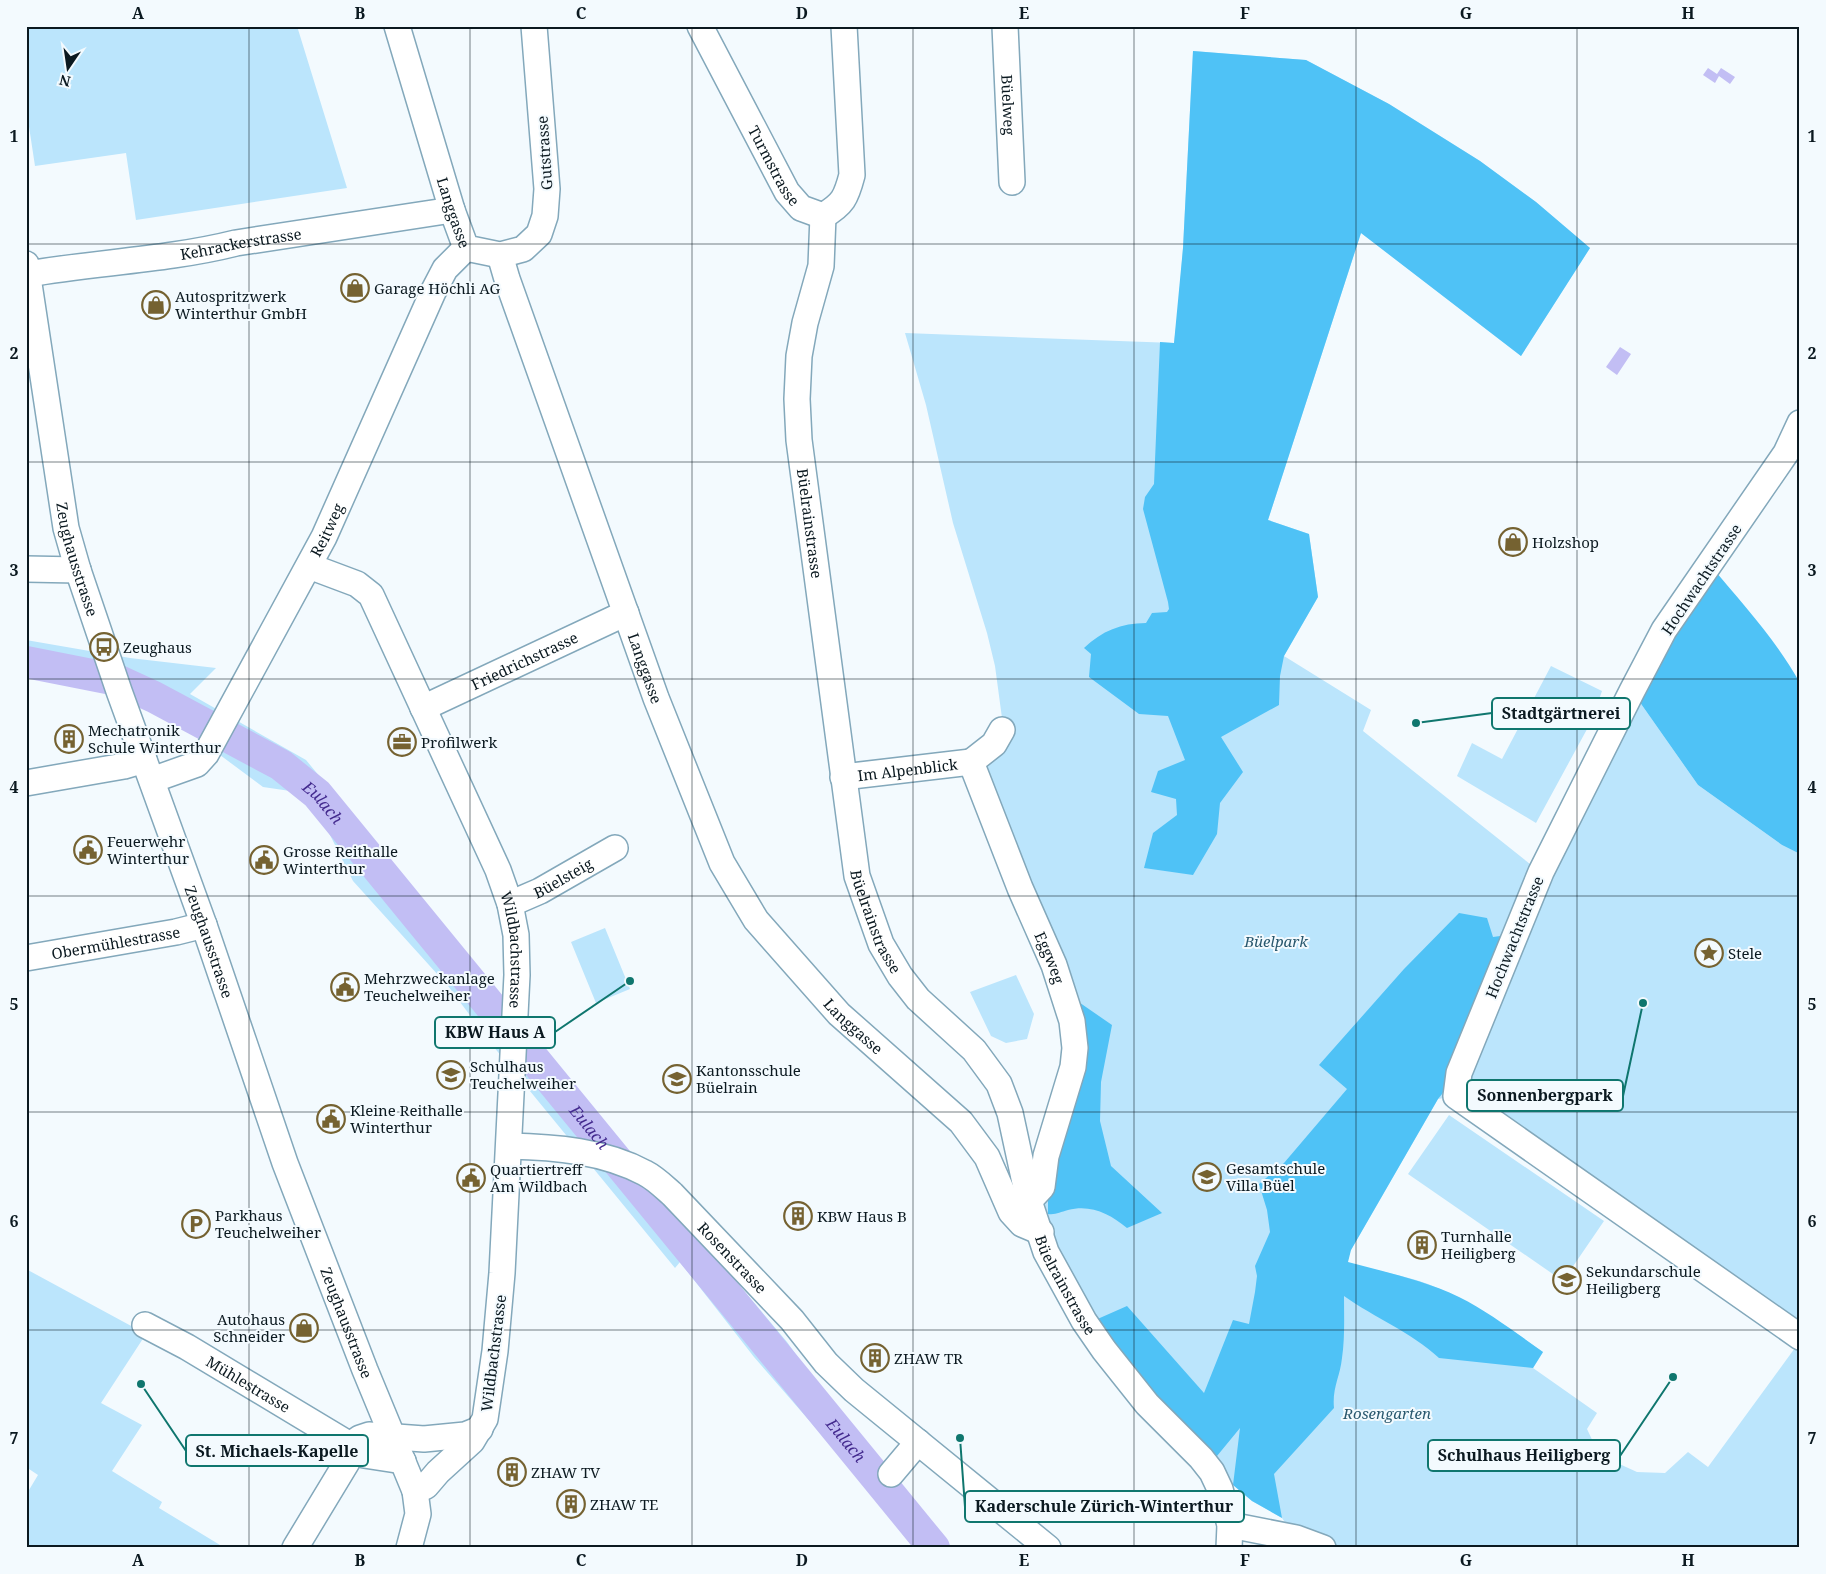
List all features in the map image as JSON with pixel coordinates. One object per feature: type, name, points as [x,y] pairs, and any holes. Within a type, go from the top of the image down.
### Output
[{"type":"street","name":"Langgasse","points":[[397,26],[452,210],[466,248],[500,255],[656,698],[722,863],[756,920],[839,1014],[961,1122],[987,1157],[1011,1212],[1022,1224],[1041,1232]]},
{"type":"street","name":"Gutstrasse","points":[[500,255],[523,249],[539,234],[545,216],[547,189],[534,26]]},
{"type":"street","name":"Turmstrasse","points":[[700,26],[787,192],[800,208],[823,216]]},
{"type":"street","points":[[823,216],[838,207],[848,192],[852,175],[844,26]]},
{"type":"street","name":"Büelweg","points":[[1005,26],[1012,182]]},
{"type":"street","name":"Kehrackerstrasse","points":[[27,269],[61,268],[207,250],[236,243],[452,210]]},
{"type":"street","name":"Büelrainstrasse","points":[[823,216],[821,266],[802,342],[796,399],[799,440],[857,876],[881,944],[900,976],[918,999],[974,1050],[999,1084],[1010,1113],[1029,1201],[1041,1232],[1046,1252],[1084,1321],[1104,1350],[1147,1404],[1201,1458],[1212,1472],[1220,1489],[1229,1537]]},
{"type":"street","name":"Reitweg","points":[[26,783],[124,766],[148,770],[196,764],[206,754],[328,530],[433,292],[445,269],[466,248]]},
{"type":"street","name":"Zeughausstrasse","points":[[27,269],[66,528],[78,570],[115,680],[204,925],[285,1163],[415,1490],[418,1514],[410,1548]]},
{"type":"street","name":"Hochwachtstrasse","points":[[1800,423],[1786,453],[1664,630],[1632,691],[1541,872],[1459,1073],[1456,1096],[1800,1337]]},
{"type":"street","name":"Wildbachstrasse","points":[[309,566],[357,584],[371,596],[498,870],[510,904],[516,936],[517,975],[510,1146],[502,1273],[495,1351],[486,1418],[472,1441],[438,1472],[426,1486],[415,1490]]},
{"type":"street","points":[[26,569],[78,570]]},
{"type":"street","name":"Friedrichstrasse","points":[[423,708],[626,613]]},
{"type":"street","points":[[971,762],[994,744],[1002,730]]},
{"type":"street","name":"Im Alpenblick","points":[[843,777],[971,762]]},
{"type":"street","name":"Eggweg","points":[[971,762],[1020,888],[1054,965],[1072,1021],[1076,1048],[1071,1075],[1046,1156],[1042,1187],[1029,1201]]},
{"type":"street","name":"Büelsteig","points":[[510,904],[540,892],[615,848]]},
{"type":"street","name":"Obermühlestrasse","points":[[26,958],[176,932],[204,925]]},
{"type":"street","name":"Rosenstrasse","points":[[510,1146],[548,1147],[590,1154],[621,1162],[646,1173],[672,1194],[792,1320],[826,1363],[854,1390],[1048,1548]]},
{"type":"street","name":"Mühlestrasse","points":[[145,1325],[187,1347],[364,1455],[403,1461]]},
{"type":"street","name":"Wildbachstrasse","points":[[393,1437],[424,1439],[465,1435],[480,1429]]},
{"type":"street","points":[[295,1548],[347,1462],[350,1445],[360,1438],[369,1435],[393,1437]]},
{"type":"street","name":"Wildbachstrasse","points":[[424,1439],[436,1442],[445,1452],[444,1461],[438,1472]]},
{"type":"street","points":[[892,1474],[918,1442]]},
{"type":"street","points":[[1229,1537],[1296,1538],[1323,1548]]},
{"type":"green space","points":[[26,26],[297,26],[347,188],[136,220],[126,153],[35,166],[26,107]]},
{"type":"green space","name":"Büelpark","points":[[1193,51],[1306,60],[1389,104],[1480,161],[1536,202],[1590,248],[1521,356],[1361,233],[1268,520],[1309,534],[1318,597],[1284,656],[1371,710],[1363,731],[1540,872],[1632,691],[1698,785],[1782,845],[1800,854],[1800,1326],[1456,1096],[1438,1099],[1343,1261],[1428,1284],[1443,1290],[1487,1314],[1543,1352],[1533,1368],[1597,1413],[1587,1429],[1596,1448],[1615,1462],[1637,1472],[1665,1473],[1688,1452],[1708,1467],[1800,1341],[1800,1548],[1323,1548],[1296,1538],[1282,1518],[1252,1501],[1201,1458],[1104,1350],[1029,1201],[1075,1048],[971,762],[1002,718],[995,666],[987,633],[953,523],[926,405],[905,333],[1174,343],[1183,248]]},
{"type":"green space","points":[[26,640],[130,658],[216,668],[190,694],[306,760],[787,1342],[952,1548],[924,1548],[884,1499],[880,1502],[754,1357],[680,1262],[675,1268],[493,1046],[448,986],[353,881],[316,807],[297,792],[263,787],[220,755],[213,741],[119,691],[26,675]]},
{"type":"green space","points":[[1551,666],[1602,691],[1592,720],[1536,823],[1457,776],[1472,743],[1502,759]]},
{"type":"green space","points":[[605,928],[630,989],[596,1003],[571,942]]},
{"type":"green space","points":[[1016,975],[1034,1014],[1027,1039],[1006,1043],[991,1036],[970,992]]},
{"type":"green space","points":[[1449,1115],[1604,1221],[1563,1281],[1408,1174]]},
{"type":"green space","points":[[26,1269],[146,1334],[101,1403],[142,1425],[112,1471],[162,1502],[159,1508],[225,1548],[26,1548],[26,1495],[38,1475],[26,1467]]},
{"type":"shaded area","points":[[1193,51],[1306,60],[1389,104],[1480,161],[1536,202],[1590,248],[1521,356],[1361,233],[1268,520],[1309,534],[1318,597],[1284,656],[1280,676],[1279,705],[1221,737],[1243,772],[1220,803],[1217,834],[1193,875],[1144,868],[1153,833],[1177,815],[1176,799],[1151,792],[1158,771],[1185,760],[1168,716],[1139,714],[1089,677],[1091,654],[1084,648],[1112,629],[1137,623],[1146,623],[1152,613],[1167,612],[1169,609],[1143,509],[1145,497],[1154,484],[1160,342],[1174,343],[1183,248]]},
{"type":"shaded area","points":[[1708,68],[1717,74],[1721,68],[1735,77],[1730,84],[1719,76],[1715,83],[1703,75]]},
{"type":"shaded area","points":[[1620,347],[1631,354],[1617,375],[1606,367]]},
{"type":"shaded area","points":[[1710,565],[1769,637],[1800,683],[1800,854],[1782,845],[1698,785],[1632,691]]},
{"type":"shaded area","points":[[1459,913],[1487,918],[1493,937],[1515,934],[1459,1073],[1438,1099],[1351,1250],[1348,1262],[1418,1281],[1459,1297],[1492,1316],[1543,1352],[1533,1368],[1439,1358],[1417,1340],[1344,1296],[1343,1350],[1334,1394],[1334,1408],[1274,1474],[1282,1518],[1252,1501],[1233,1485],[1240,1428],[1217,1456],[1201,1458],[1093,1321],[1127,1306],[1204,1393],[1233,1320],[1249,1324],[1257,1276],[1255,1266],[1270,1232],[1267,1210],[1259,1184],[1284,1163],[1347,1089],[1319,1065],[1404,969]]},
{"type":"shaded area","points":[[1070,996],[1112,1025],[1101,1082],[1100,1121],[1111,1166],[1162,1213],[1127,1228],[1114,1218],[1092,1209],[1076,1208],[1056,1214],[1048,1214]]},
{"type":"waterway","name":"Eulach","points":[[26,662],[117,680],[154,697],[281,765],[317,794],[934,1548]]},
{"type":"place","name":"Garage Höchli AG","points":[[355,288]]},
{"type":"place","name":"Autospritzwerk Winterthur GmbH","points":[[156,305]]},
{"type":"place","name":"Holzshop","points":[[1513,542]]},
{"type":"place","name":"Zeughaus","points":[[104,647]]},
{"type":"place","name":"Stadtgärtnerei","points":[[1416,723]]},
{"type":"place","name":"Mechatronik Schule Winterthur","points":[[69,739]]},
{"type":"place","name":"Profilwerk","points":[[402,742]]},
{"type":"place","name":"Feuerwehr Winterthur","points":[[88,850]]},
{"type":"place","name":"Grosse Reithalle Winterthur","points":[[264,860]]},
{"type":"place","name":"Stele","points":[[1709,953]]},
{"type":"place","name":"KBW Haus A","points":[[630,981]]},
{"type":"place","name":"Mehrzweckanlage Teuchelweiher","points":[[345,987]]},
{"type":"place","name":"Sonnenbergpark","points":[[1643,1003]]},
{"type":"place","name":"Schulhaus Teuchelweiher","points":[[451,1075]]},
{"type":"place","name":"Kantonsschule Büelrain","points":[[677,1079]]},
{"type":"place","name":"Kleine Reithalle Winterthur","points":[[331,1119]]},
{"type":"place","name":"Gesamtschule Villa Büel","points":[[1207,1177]]},
{"type":"place","name":"Quartiertreff Am Wildbach","points":[[471,1178]]},
{"type":"place","name":"KBW Haus B","points":[[798,1216]]},
{"type":"place","name":"Parkhaus Teuchelweiher","points":[[196,1224]]},
{"type":"place","name":"Turnhalle Heiligberg","points":[[1422,1245]]},
{"type":"place","name":"Sekundarschule Heiligberg","points":[[1567,1280]]},
{"type":"place","name":"Autohaus Schneider","points":[[304,1328]]},
{"type":"place","name":"ZHAW TR","points":[[875,1358]]},
{"type":"place","name":"Schulhaus Heiligberg","points":[[1673,1377]]},
{"type":"place","name":"St. Michaels-Kapelle","points":[[141,1384]]},
{"type":"place","name":"Kaderschule Zürich-Winterthur","points":[[960,1438]]},
{"type":"place","name":"ZHAW TV","points":[[512,1472]]},
{"type":"place","name":"ZHAW TE","points":[[571,1504]]},
{"type":"park label","name":"Rosengarten","points":[[1387,1413]]}]
